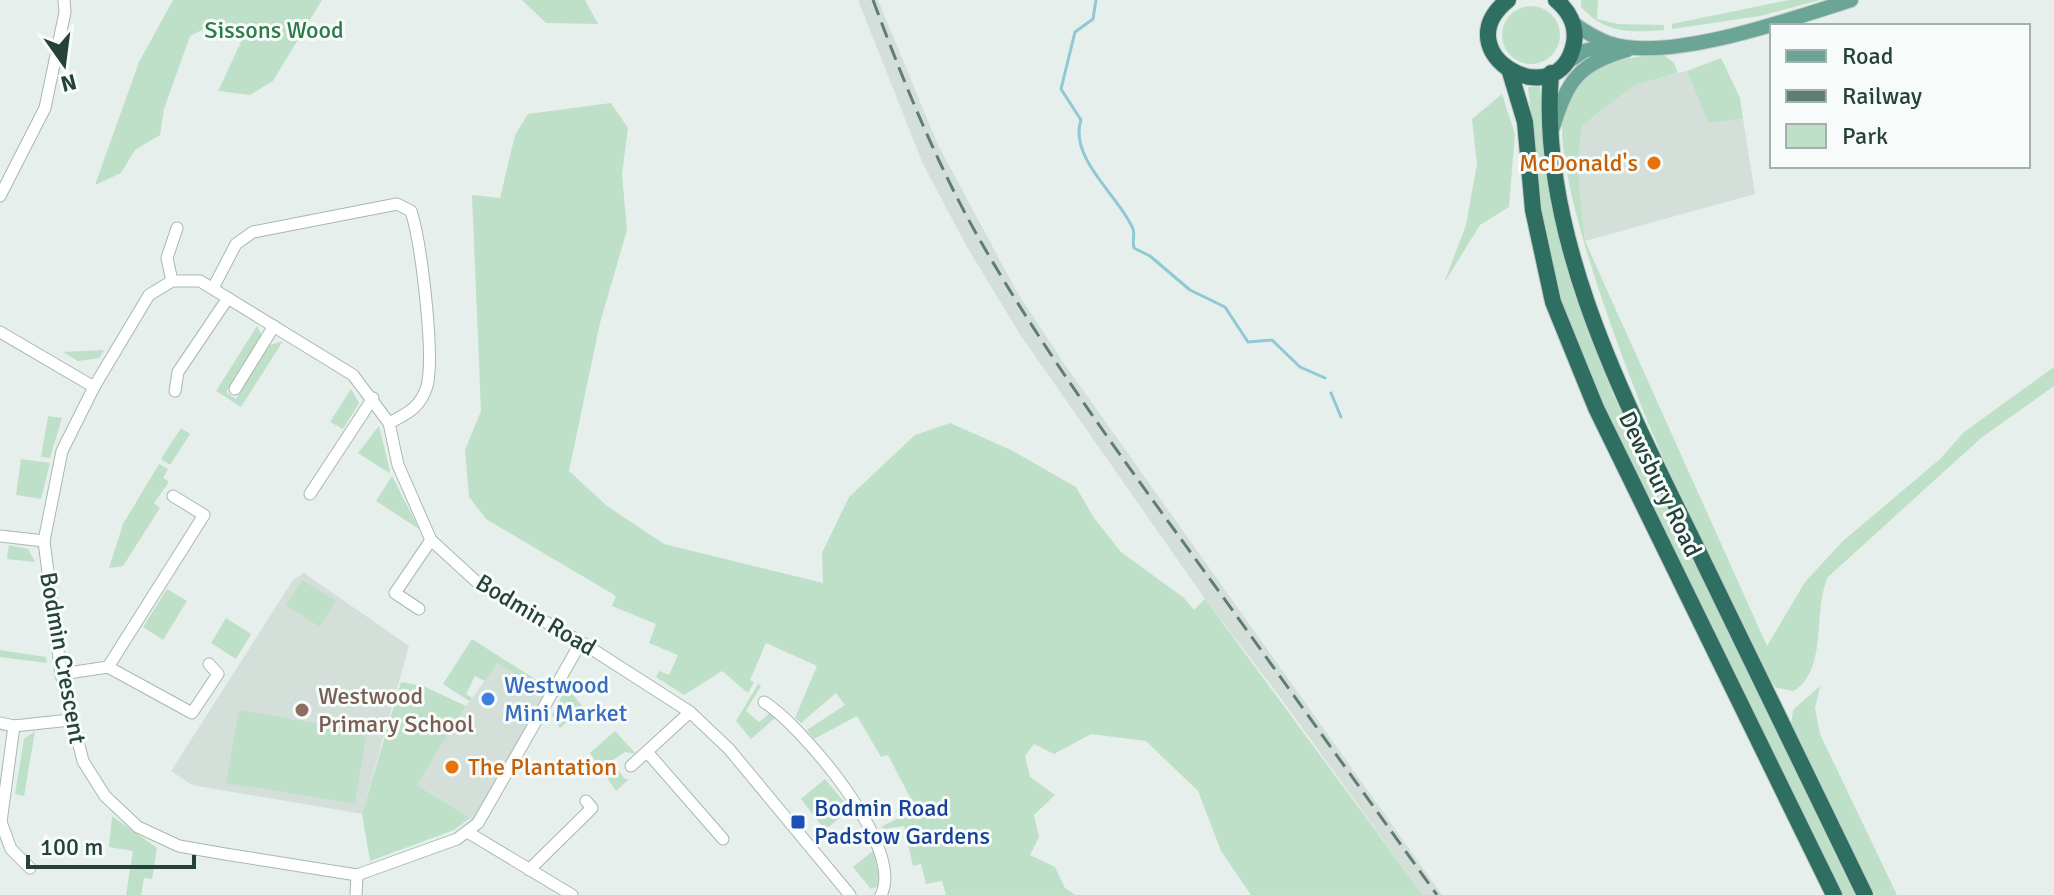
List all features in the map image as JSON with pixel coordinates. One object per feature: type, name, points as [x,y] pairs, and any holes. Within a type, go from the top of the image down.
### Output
[{"type":"highway","name":"Dewsbury Road","points":[[1508,0],[1494,15],[1489,33],[1497,60],[1510,72],[1525,122],[1533,210],[1553,302],[1596,408],[1834,895]]},
{"type":"highway","points":[[1557,0],[1573,23]]},
{"type":"highway","name":"Dewsbury Road","points":[[1573,23],[1573,47],[1556,70],[1552,132],[1569,246],[1588,308],[1634,420],[1865,895]]},
{"type":"highway","points":[[1510,72],[1537,78],[1556,70]]},
{"type":"main road","points":[[1776,24],[1851,0]]},
{"type":"main road","points":[[1573,23],[1612,44],[1635,47],[1676,44],[1770,26]]},
{"type":"main road","points":[[1556,70],[1584,51],[1612,44]]},
{"type":"main road","points":[[1552,132],[1566,87],[1593,61],[1635,47]]},
{"type":"street","points":[[0,196],[45,108],[65,12],[64,0]]},
{"type":"street","points":[[213,288],[236,244],[253,232],[397,204],[411,211],[428,342],[427,386],[414,411],[389,423]]},
{"type":"street","points":[[172,281],[167,258],[177,228]]},
{"type":"street","name":"Bodmin Road","points":[[172,281],[200,281],[353,375],[389,423],[398,465],[431,540],[479,584],[581,642],[690,712],[729,749],[850,895]]},
{"type":"street","name":"Bodmin Crescent","points":[[172,281],[160,286],[140,307],[62,451],[44,541],[61,674],[70,720],[83,761],[105,796],[138,827],[179,846],[357,875],[469,833]]},
{"type":"street","points":[[175,391],[178,372],[228,298]]},
{"type":"street","points":[[235,389],[274,326]]},
{"type":"street","points":[[0,332],[94,387]]},
{"type":"street","points":[[310,494],[373,398]]},
{"type":"street","points":[[108,667],[204,515],[173,496]]},
{"type":"street","points":[[0,536],[44,541]]},
{"type":"street","points":[[419,609],[395,593],[431,540]]},
{"type":"street","points":[[572,895],[469,833],[581,642]]},
{"type":"street","points":[[61,674],[108,667],[192,713],[218,674],[209,664]]},
{"type":"street","points":[[764,702],[798,732],[867,820],[886,870],[881,895]]},
{"type":"street","points":[[631,766],[690,712]]},
{"type":"street","points":[[0,723],[14,726],[70,720]]},
{"type":"street","points":[[14,726],[1,822],[11,849],[30,868]]},
{"type":"street","points":[[648,753],[723,839]]},
{"type":"street","points":[[529,870],[532,862],[592,808],[586,801]]},
{"type":"street","points":[[356,895],[357,875]]},
{"type":"shaded area","points":[[858,0],[878,0],[938,145],[1017,292],[1065,365],[1442,895],[1423,895],[1205,599],[1021,336],[967,247],[923,164]]},
{"type":"shaded area","points":[[1687,71],[1708,123],[1743,119],[1755,194],[1585,241],[1579,181],[1583,125],[1635,85]]},
{"type":"shaded area","name":"Westwood Primary School","points":[[304,573],[409,646],[362,814],[192,785],[171,771],[293,580]]},
{"type":"shaded area","points":[[498,663],[550,698],[478,823],[417,785],[466,706]]},
{"type":"green space","name":"Sissons Wood","points":[[173,0],[322,0],[273,81],[250,95],[218,91],[249,25],[216,23],[190,36],[164,109],[160,135],[135,150],[121,173],[95,185],[139,62]]},
{"type":"green space","points":[[522,0],[585,0],[598,24],[546,23]]},
{"type":"green space","points":[[1581,0],[1598,0],[1597,19],[1618,24],[1664,25],[1664,30],[1629,31],[1609,26],[1590,16],[1581,7]]},
{"type":"green space","points":[[1789,0],[1820,0],[1760,16],[1672,29],[1672,24]]},
{"type":"green space","points":[[1531,6],[1552,14],[1560,35],[1552,56],[1531,64],[1510,56],[1502,35],[1510,14]]},
{"type":"green space","points":[[1663,54],[1674,63],[1678,73],[1635,85],[1583,125],[1579,181],[1585,241],[1767,646],[1805,582],[1843,541],[1940,459],[1964,432],[2054,367],[2054,386],[1981,438],[1828,577],[1823,591],[1812,668],[1805,681],[1794,691],[1776,688],[1771,681],[1641,405],[1590,263],[1565,162],[1562,123],[1568,96],[1577,84],[1610,63]]},
{"type":"green space","points":[[1721,58],[1740,98],[1743,119],[1708,123],[1687,71]]},
{"type":"green space","points":[[1540,86],[1549,168],[1564,243],[1585,317],[1613,394],[1855,895],[1838,895],[1590,384],[1557,288],[1543,226],[1528,87]]},
{"type":"green space","points":[[1502,94],[1515,134],[1509,207],[1480,225],[1444,283],[1466,225],[1477,164],[1472,119]]},
{"type":"green space","points":[[611,103],[628,128],[622,174],[627,230],[600,323],[569,471],[607,506],[664,544],[823,583],[822,553],[849,497],[915,435],[950,423],[1011,450],[1076,487],[1094,518],[1121,552],[1184,598],[1194,610],[1205,599],[1423,895],[1251,895],[1221,851],[1198,791],[1146,741],[1091,734],[1054,754],[1034,744],[1025,756],[1030,777],[1055,795],[1034,815],[1039,837],[1030,855],[1055,867],[1065,888],[1075,895],[946,895],[942,881],[926,884],[921,864],[913,866],[904,826],[881,827],[916,809],[888,755],[881,757],[857,716],[814,739],[807,730],[845,705],[836,693],[801,723],[795,718],[817,666],[766,643],[750,680],[754,682],[748,693],[722,671],[684,695],[656,677],[659,671],[669,675],[678,655],[649,643],[656,624],[612,606],[616,596],[486,519],[469,497],[465,450],[481,411],[472,195],[500,198],[515,135],[528,114]]},
{"type":"green space","points":[[257,326],[262,336],[226,392],[236,399],[267,346],[283,341],[241,407],[216,391]]},
{"type":"green space","points":[[104,350],[99,358],[78,361],[63,352]]},
{"type":"green space","points":[[351,389],[359,403],[343,429],[330,422]]},
{"type":"green space","points":[[48,416],[62,418],[50,458],[41,457]]},
{"type":"green space","points":[[379,426],[390,471],[389,473],[358,453]]},
{"type":"green space","points":[[181,428],[190,434],[170,465],[161,459]]},
{"type":"green space","points":[[21,459],[50,463],[41,499],[16,495]]},
{"type":"green space","points":[[159,464],[168,469],[163,478],[169,482],[154,503],[160,508],[123,566],[109,568],[123,524]]},
{"type":"green space","points":[[392,476],[419,529],[376,501]]},
{"type":"green space","points":[[9,545],[28,549],[35,562],[7,559]]},
{"type":"green space","points":[[302,580],[336,601],[320,627],[286,605]]},
{"type":"green space","points":[[167,589],[187,601],[163,640],[143,627]]},
{"type":"green space","points":[[226,618],[251,634],[236,659],[211,643]]},
{"type":"green space","points":[[472,639],[546,686],[542,693],[532,696],[529,693],[533,686],[498,663],[485,681],[475,676],[466,694],[472,698],[469,701],[443,684]]},
{"type":"green space","points":[[0,650],[46,657],[47,663],[0,657]]},
{"type":"green space","points":[[401,682],[423,686],[466,706],[417,785],[470,818],[454,830],[370,861],[362,814]]},
{"type":"green space","points":[[758,684],[761,686],[746,711],[759,722],[770,713],[775,718],[751,739],[736,721]]},
{"type":"green space","points":[[1820,686],[1815,708],[1820,734],[1897,895],[1875,895],[1791,726],[1793,710]]},
{"type":"green space","points":[[567,687],[583,707],[560,728],[552,715]]},
{"type":"green space","points":[[239,710],[367,732],[355,804],[226,783]]},
{"type":"green space","points":[[35,731],[24,796],[15,794],[24,739]]},
{"type":"green space","points":[[615,731],[636,754],[625,752],[611,761],[625,779],[629,779],[616,791],[590,753]]},
{"type":"green space","points":[[825,779],[850,809],[825,830],[801,799]]},
{"type":"green space","points":[[112,816],[157,848],[152,879],[144,878],[141,895],[126,895],[133,851],[109,847]]},
{"type":"green space","points":[[873,851],[879,876],[877,887],[871,889],[853,867]]},
{"type":"waterway","points":[[1096,0],[1093,19],[1075,32],[1061,89],[1081,120],[1079,134],[1089,163],[1133,229],[1134,248],[1150,256],[1190,290],[1225,307],[1248,342],[1272,340],[1300,367],[1325,378]]},
{"type":"waterway","points":[[1331,393],[1341,417]]},
{"type":"railway","points":[[873,0],[909,93],[965,213],[1035,331],[1437,895]]},
{"type":"place","name":"McDonald's","points":[[1654,163]]},
{"type":"place","name":"Westwood Mini Market","points":[[488,699]]},
{"type":"place","name":"Westwood Primary School","points":[[302,710]]},
{"type":"place","name":"The Plantation","points":[[452,767]]},
{"type":"place","name":"Bodmin Road Padstow Gardens","points":[[798,822]]}]
